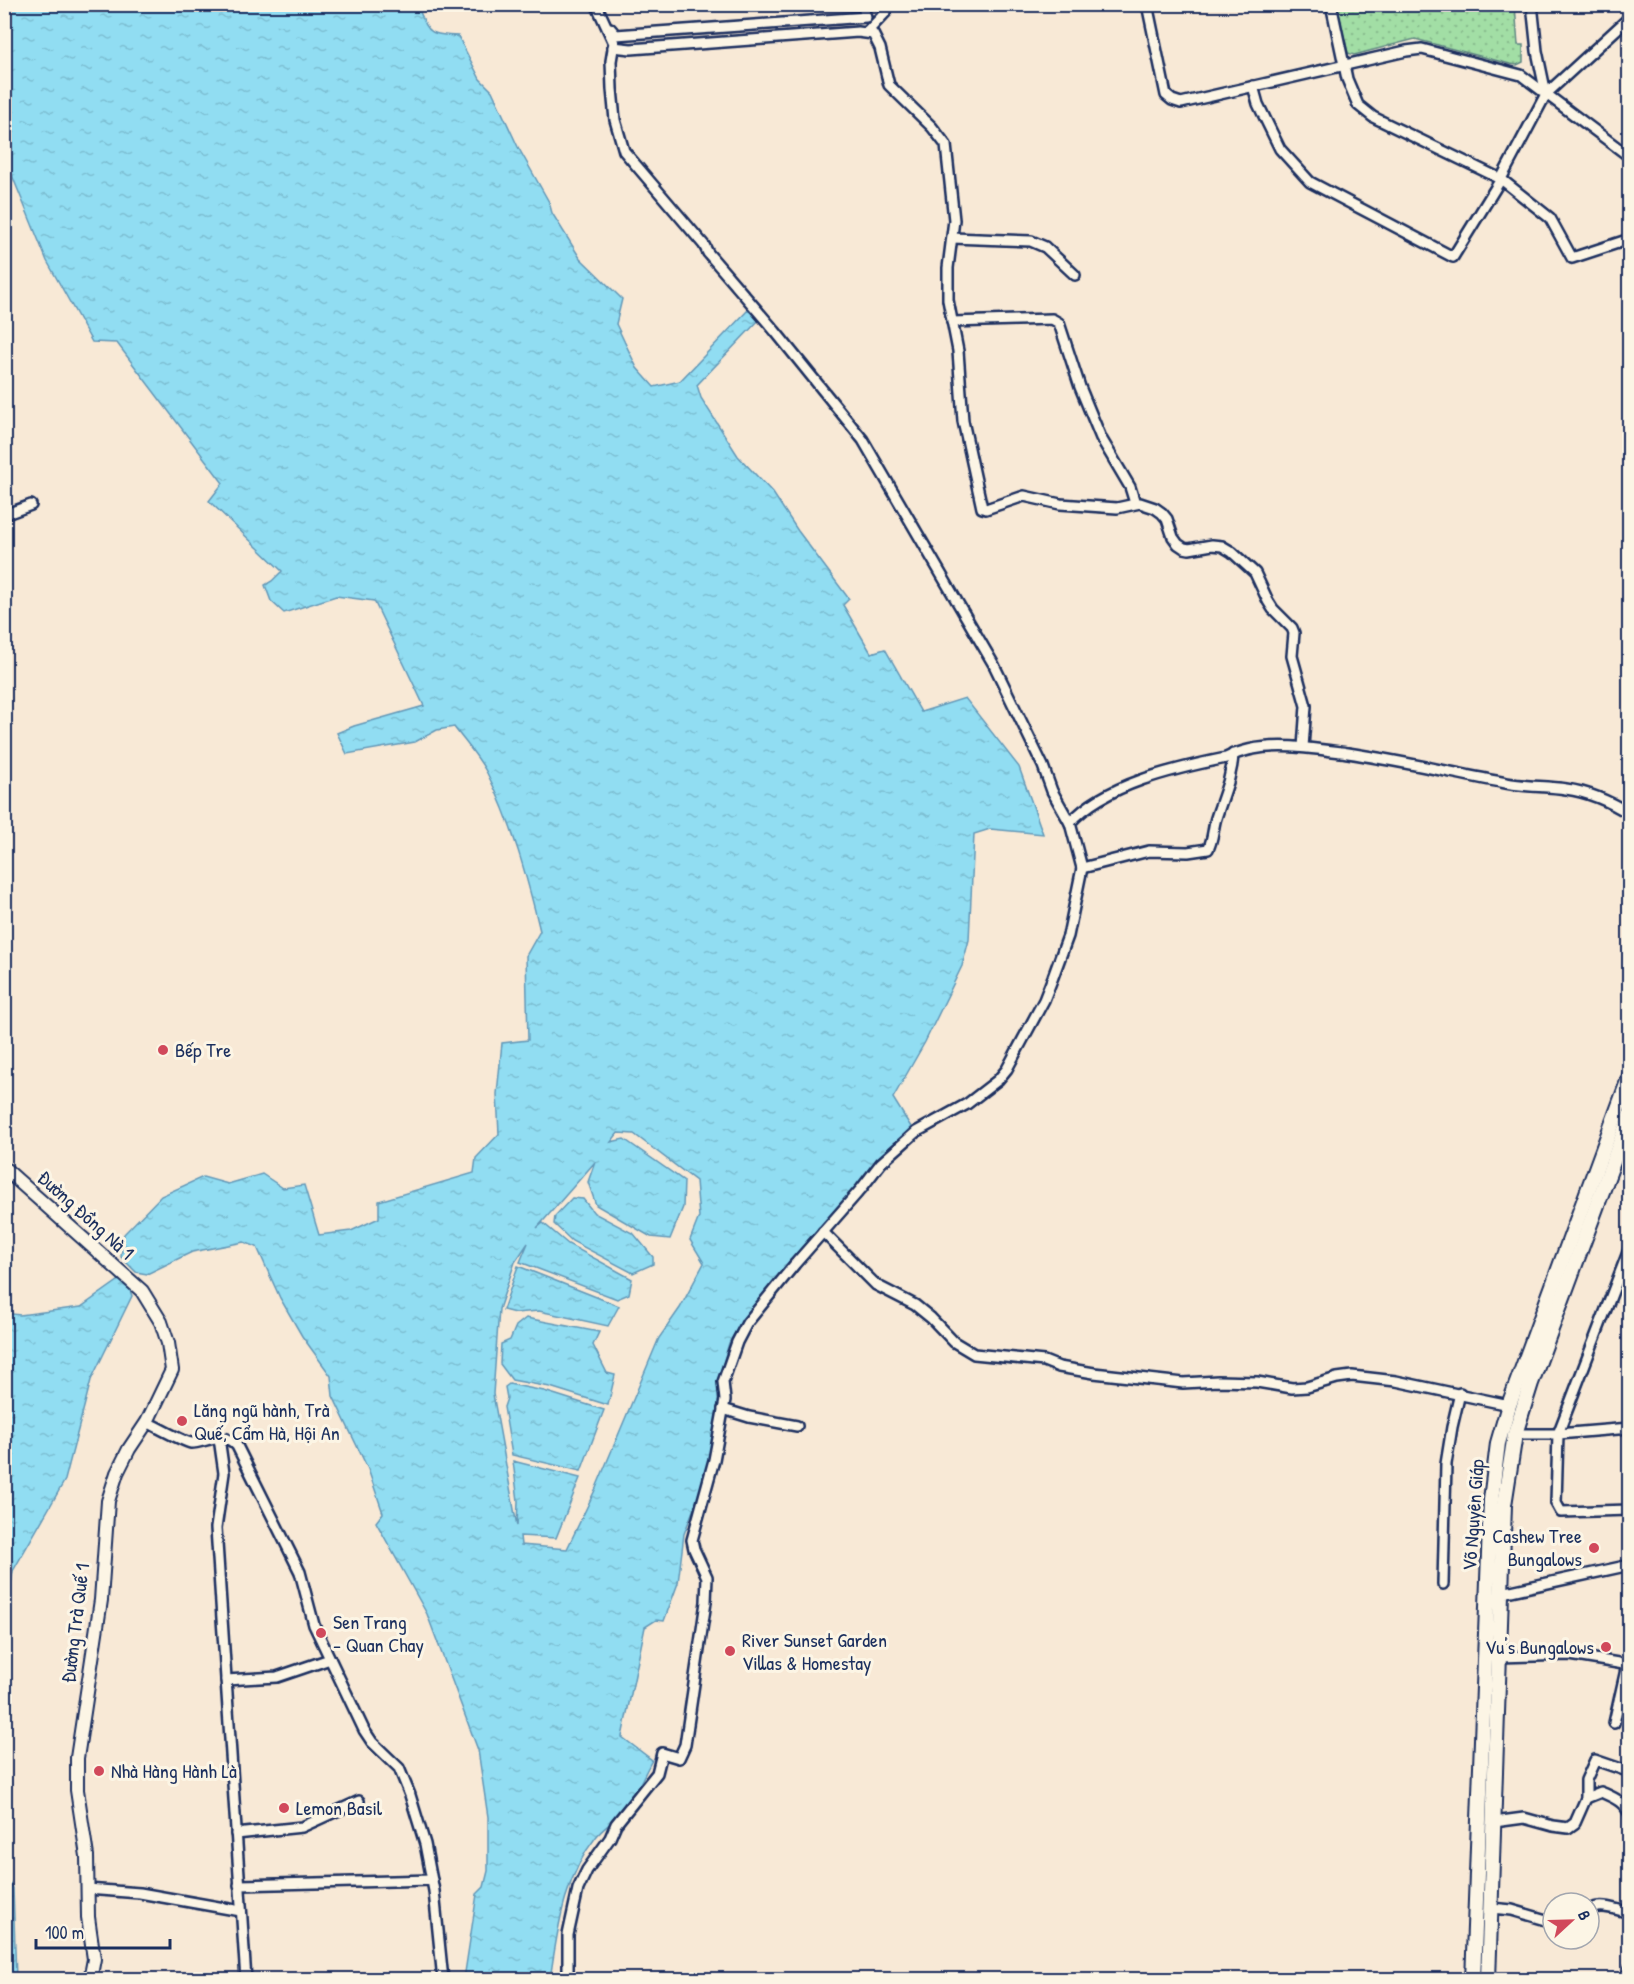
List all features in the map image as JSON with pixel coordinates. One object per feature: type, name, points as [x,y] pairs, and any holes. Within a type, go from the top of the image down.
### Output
[{"type":"main road","name":"Võ Nguyên Giáp","points":[[1488,1980],[1509,1405],[1629,1076]]},
{"type":"main road","name":"Võ Nguyên Giáp","points":[[1473,1980],[1491,1500],[1494,1471],[1508,1432],[1531,1383],[1629,1116]]},
{"type":"street","points":[[598,4],[616,36],[866,17],[862,4]]},
{"type":"street","points":[[568,1980],[567,1960],[572,1912],[578,1889],[587,1870],[610,1838],[627,1808],[657,1773],[662,1753],[679,1758],[685,1745],[706,1602],[707,1576],[692,1540],[714,1460],[723,1409],[723,1382],[737,1342],[747,1323],[861,1189],[881,1162],[916,1132],[967,1104],[998,1080],[1007,1069],[1044,1000],[1068,936],[1082,868],[1070,823],[1052,791],[1043,766],[980,638],[863,440],[624,150],[617,128],[612,89],[613,47],[598,4]]},
{"type":"street","points":[[867,32],[886,12],[888,4]]},
{"type":"street","points":[[1147,4],[1166,95],[1181,103],[1422,49],[1521,75],[1629,157]]},
{"type":"street","points":[[1331,4],[1347,79],[1358,105],[1373,117],[1501,179],[1550,218],[1572,258],[1629,239]]},
{"type":"street","points":[[1532,4],[1537,51],[1546,94]]},
{"type":"street","points":[[1253,86],[1258,104],[1280,149],[1310,182],[1453,257],[1501,179],[1546,94],[1628,22]]},
{"type":"street","points":[[613,47],[631,49],[867,32],[873,34],[877,39],[889,85],[946,144],[954,220],[948,268],[948,300],[958,351],[963,421],[982,508],[986,509],[1006,500],[1024,496],[1060,504],[1117,508],[1135,503],[1147,504],[1162,513],[1167,519],[1173,537],[1184,548],[1212,544],[1222,546],[1232,552],[1256,573],[1273,609],[1294,633],[1292,656],[1306,706],[1303,747]]},
{"type":"street","points":[[952,238],[1030,241],[1045,248],[1075,275]]},
{"type":"street","points":[[952,322],[1052,319],[1059,323],[1080,387],[1101,438],[1130,487],[1135,503]]},
{"type":"street","points":[[4,515],[31,505]]},
{"type":"street","points":[[1070,823],[1086,807],[1133,783],[1176,768],[1266,747],[1303,747],[1383,758],[1530,787],[1567,789],[1616,806],[1629,814]]},
{"type":"street","points":[[1082,868],[1149,852],[1188,852],[1208,849],[1211,845],[1217,815],[1229,784],[1233,754]]},
{"type":"street","name":"Đường Đồng Nà 1","points":[[4,1168],[142,1291]]},
{"type":"street","points":[[823,1232],[876,1285],[915,1305],[959,1346],[974,1354],[1036,1360],[1059,1367],[1094,1373],[1184,1383],[1257,1382],[1292,1388],[1308,1387],[1352,1376],[1396,1381],[1509,1405]]},
{"type":"street","points":[[1629,1247],[1558,1434],[1556,1503],[1560,1512],[1629,1510]]},
{"type":"street","name":"Đường Trà Quế 1","points":[[90,1980],[94,1959],[88,1917],[87,1856],[77,1790],[77,1758],[101,1600],[108,1501],[121,1465],[147,1422],[172,1370],[168,1343],[161,1322],[142,1291]]},
{"type":"street","points":[[1443,1584],[1446,1464],[1460,1393]]},
{"type":"street","points":[[723,1409],[749,1417],[797,1426]]},
{"type":"street","points":[[147,1422],[190,1443],[219,1438],[233,1441],[237,1446],[300,1572],[315,1624],[364,1730],[372,1742],[399,1768],[425,1844],[432,1880],[443,1980]]},
{"type":"street","points":[[1508,1432],[1558,1434],[1629,1428]]},
{"type":"street","points":[[219,1438],[225,1473],[216,1527],[246,1980]]},
{"type":"street","points":[[1502,1593],[1629,1565]]},
{"type":"street","points":[[1499,1657],[1570,1655],[1628,1665],[1614,1723]]},
{"type":"street","points":[[226,1680],[277,1677],[330,1659]]},
{"type":"street","points":[[1494,1822],[1524,1818],[1568,1828],[1575,1823],[1586,1798],[1586,1780],[1595,1760],[1629,1772]]},
{"type":"street","points":[[1586,1798],[1601,1792],[1619,1800],[1629,1815]]},
{"type":"street","points":[[236,1834],[302,1827],[358,1801]]},
{"type":"street","points":[[239,1885],[432,1880]]},
{"type":"street","points":[[87,1888],[140,1893],[241,1911]]},
{"type":"street","points":[[1601,1906],[1629,1913]]},
{"type":"street","points":[[1491,1908],[1512,1910],[1541,1918]]},
{"type":"street","points":[[1628,1980],[1629,1968]]},
{"type":"green space","points":[[1336,5],[1515,5],[1518,45],[1523,45],[1523,62],[1517,65],[1510,64],[1415,39],[1354,55],[1348,53]]},
{"type":"water","points":[[4,5],[417,5],[430,30],[440,35],[458,36],[480,79],[492,91],[518,147],[549,202],[552,213],[580,258],[622,299],[616,324],[637,368],[654,387],[680,381],[748,310],[759,320],[697,385],[701,398],[738,456],[773,493],[798,531],[849,599],[843,605],[871,653],[885,649],[921,712],[965,698],[1019,767],[1043,834],[990,829],[974,834],[969,940],[962,966],[925,1042],[893,1098],[911,1127],[815,1233],[742,1321],[729,1343],[720,1374],[716,1435],[704,1482],[684,1534],[678,1583],[664,1621],[656,1620],[645,1627],[622,1737],[652,1760],[629,1803],[596,1837],[576,1870],[564,1905],[550,1979],[464,1979],[477,1894],[484,1887],[488,1871],[488,1817],[478,1750],[427,1614],[376,1522],[383,1513],[368,1469],[333,1396],[331,1376],[302,1336],[280,1298],[257,1247],[244,1242],[192,1252],[147,1274],[136,1272],[121,1257],[124,1234],[161,1196],[203,1177],[228,1184],[262,1174],[283,1188],[304,1185],[319,1235],[351,1231],[379,1218],[379,1201],[474,1173],[476,1158],[499,1134],[497,1094],[502,1043],[528,1040],[526,956],[540,931],[524,870],[504,811],[487,773],[454,727],[437,730],[415,742],[347,754],[337,733],[424,706],[374,601],[336,596],[284,613],[271,601],[265,585],[282,571],[209,501],[223,483],[117,343],[92,342],[47,261],[5,162]],"holes":[[[618,1133],[634,1134],[696,1181],[699,1217],[690,1240],[704,1263],[680,1308],[659,1338],[596,1488],[567,1549],[521,1545],[520,1536],[556,1538],[580,1478],[513,1461],[518,1501],[517,1526],[493,1394],[499,1309],[515,1262],[528,1243],[520,1262],[617,1299],[629,1294],[632,1279],[568,1244],[543,1223],[537,1228],[595,1162],[588,1182],[596,1205],[651,1237],[670,1239],[683,1207],[684,1181],[624,1139],[611,1142]]]},
{"type":"water","points":[[572,1198],[583,1199],[594,1213],[634,1234],[653,1257],[653,1264],[633,1273],[572,1241],[554,1224],[555,1216]]},
{"type":"water","points":[[518,1266],[619,1306],[608,1326],[539,1311],[515,1313],[503,1310]]},
{"type":"water","points":[[125,1276],[132,1296],[91,1380],[65,1480],[13,1571],[5,1625],[5,1313],[20,1315],[81,1307]]},
{"type":"water","points":[[526,1318],[599,1332],[593,1345],[607,1373],[615,1375],[608,1405],[550,1387],[512,1380],[500,1364],[501,1344],[510,1340],[516,1326]]},
{"type":"water","points":[[509,1384],[544,1391],[604,1410],[581,1471],[512,1455],[504,1407],[507,1398],[505,1387]]},
{"type":"water","points":[[5,1876],[13,1888],[16,1979],[5,1979]]},
{"type":"place","name":"Bếp Tre","points":[[163,1050]]},
{"type":"place","name":"Lăng ngũ hành, Trà Quế, Cẩm Hà, Hội An","points":[[182,1421]]},
{"type":"place","name":"Cashew Tree Bungalows","points":[[1594,1548]]},
{"type":"place","name":"Sen Trang - Quan Chay","points":[[321,1633]]},
{"type":"place","name":"Vu's Bungalows","points":[[1606,1647]]},
{"type":"place","name":"River Sunset Garden Villas & Homestay","points":[[730,1651]]},
{"type":"place","name":"Nhà Hàng Hành Là","points":[[99,1771]]},
{"type":"place","name":"Lemon Basil","points":[[284,1808]]}]
